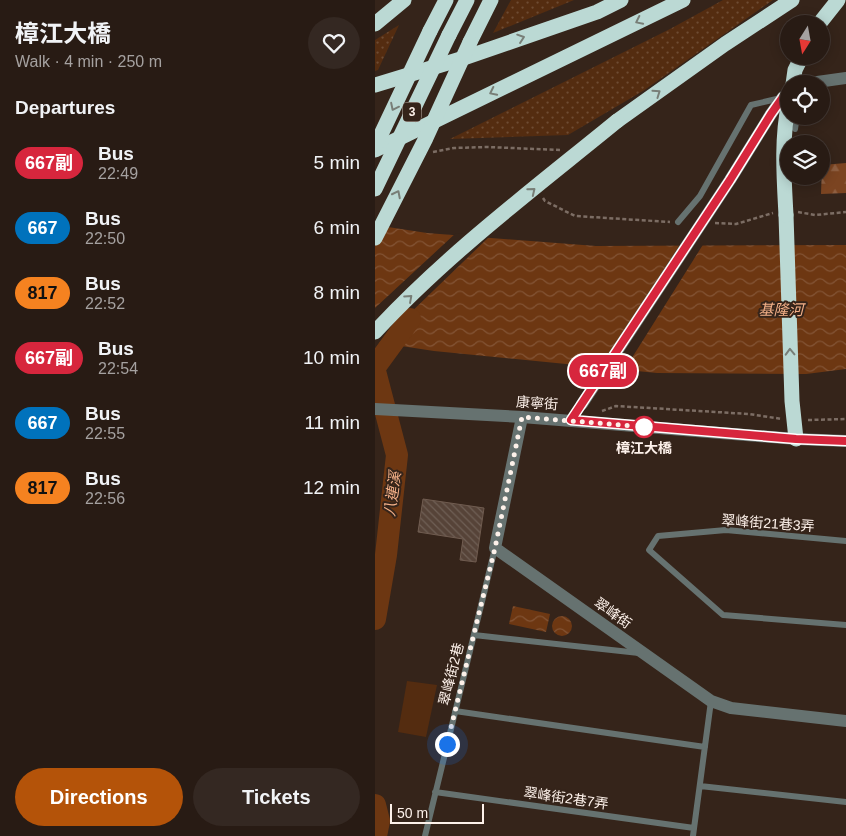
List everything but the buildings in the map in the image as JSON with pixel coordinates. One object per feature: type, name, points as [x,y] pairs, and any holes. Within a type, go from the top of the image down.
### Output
[{"type":"highway","points":[[375,24],[404,0]]},
{"type":"highway","name":"3","points":[[375,148],[446,0]]},
{"type":"highway","name":"3","points":[[375,189],[467,0]]},
{"type":"highway","points":[[375,238],[426,138],[491,0]]},
{"type":"highway","points":[[375,85],[464,58],[597,12],[621,0]]},
{"type":"highway","points":[[375,148],[683,0]]},
{"type":"highway","points":[[375,332],[393,312],[483,230],[617,121],[725,44],[792,0]]},
{"type":"highway","points":[[826,15],[838,0]]},
{"type":"highway","points":[[786,125],[784,172],[792,401],[796,439]]},
{"type":"street","points":[[830,80],[846,78]]},
{"type":"street","points":[[571,420],[730,180],[771,114],[780,105]]},
{"type":"street","name":"康寧街","points":[[375,409],[571,420],[796,439],[846,441]]},
{"type":"street","points":[[495,548],[522,417]]},
{"type":"street","name":"翠峰街","points":[[495,548],[711,701],[731,708],[846,721]]},
{"type":"lane","points":[[678,222],[700,196],[751,105],[780,99]]},
{"type":"lane","name":"翠峰街21巷3弄","points":[[846,541],[727,530],[658,536],[649,550],[723,615],[846,625]]},
{"type":"lane","name":"翠峰街2巷","points":[[425,836],[495,548]]},
{"type":"lane","points":[[474,634],[643,653]]},
{"type":"lane","points":[[693,836],[711,701]]},
{"type":"lane","points":[[455,711],[705,747]]},
{"type":"lane","points":[[700,786],[846,802]]},
{"type":"lane","name":"翠峰街2巷7弄","points":[[435,792],[694,828]]},
{"type":"path","points":[[598,412],[616,406],[749,414],[794,420],[846,419]]},
{"type":"shaded area","points":[[511,0],[574,0],[493,33]]},
{"type":"shaded area","points":[[723,0],[773,0],[643,91],[568,135],[450,139],[670,29]]},
{"type":"shaded area","points":[[399,25],[378,70],[375,71],[375,40]]},
{"type":"shaded area","points":[[407,681],[437,685],[426,737],[398,732]]},
{"type":"green space","points":[[846,163],[846,193],[821,194],[821,185],[830,185],[830,164]]},
{"type":"water","name":"基隆河","points":[[375,225],[427,233],[596,246],[846,245],[846,369],[806,374],[657,373],[434,351],[375,342]]},
{"type":"water","points":[[513,606],[550,614],[546,632],[509,624]]},
{"type":"water","points":[[562,616],[569,619],[572,626],[569,633],[562,636],[555,633],[552,626],[555,619]]},
{"type":"pier","points":[[456,233],[491,235],[375,345],[375,308]]},
{"type":"pier","points":[[681,243],[704,243],[623,372],[599,370]]},
{"type":"waterway","name":"八連溪","points":[[375,367],[410,319]]},
{"type":"waterway","name":"八連溪","points":[[375,371],[397,455],[386,555],[375,619]]},
{"type":"waterway","name":"八連溪","points":[[375,805],[379,821],[376,836]]},
{"type":"bus line","name":"667副","points":[[780,101],[571,420],[817,441],[846,441]]},
{"type":"place","name":"樟江大橋","points":[[644,427]]},
{"type":"route","points":[[447,744],[495,548],[522,417],[646,427],[644,427]]}]
